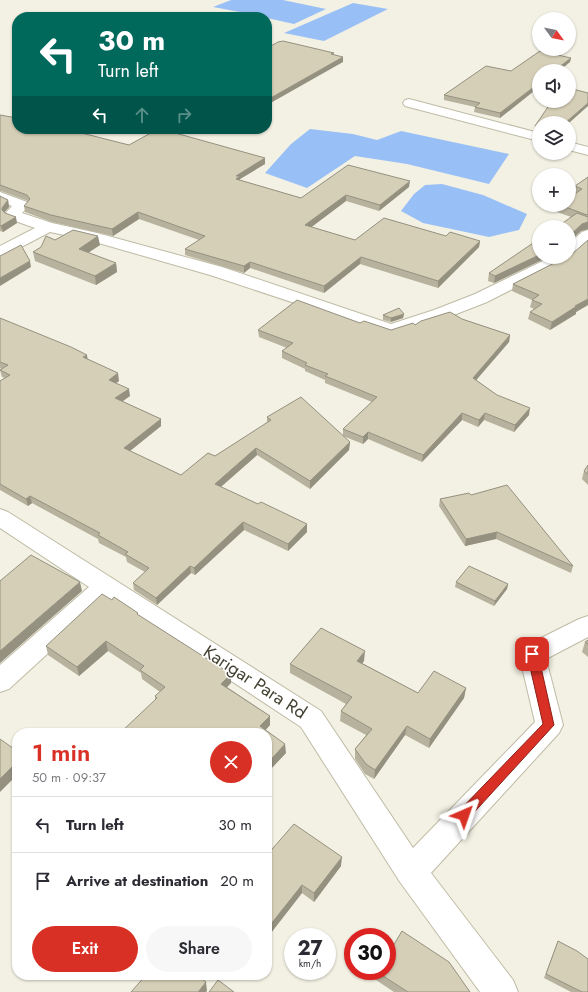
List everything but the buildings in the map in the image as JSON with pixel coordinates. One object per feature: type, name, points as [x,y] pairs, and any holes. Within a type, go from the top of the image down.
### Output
[{"type":"street","points":[[410,103],[532,136]]},
{"type":"street","points":[[576,148],[588,151]]},
{"type":"street","points":[[0,196],[22,205],[12,215],[48,227],[91,236],[216,271],[391,330],[440,314],[481,298],[550,264]]},
{"type":"street","points":[[0,252],[48,227]]},
{"type":"street","points":[[576,246],[588,235]]},
{"type":"street","name":"Karigar Para Rd","points":[[0,517],[311,719],[411,872],[501,992]]},
{"type":"street","points":[[0,680],[106,586]]},
{"type":"street","points":[[411,872],[549,725],[532,654],[588,626]]},
{"type":"water","points":[[231,0],[283,0],[326,9],[294,24],[272,19],[272,12],[240,12],[213,7]]},
{"type":"water","points":[[353,3],[388,9],[324,41],[284,33]]},
{"type":"water","points":[[310,129],[353,134],[377,140],[401,131],[509,154],[489,184],[407,164],[355,156],[307,188],[265,173],[291,144]]},
{"type":"water","points":[[442,184],[483,195],[527,214],[519,230],[489,237],[423,223],[401,211],[414,194],[425,185]]},
{"type":"route","points":[[464,815],[549,725],[532,654]]}]
